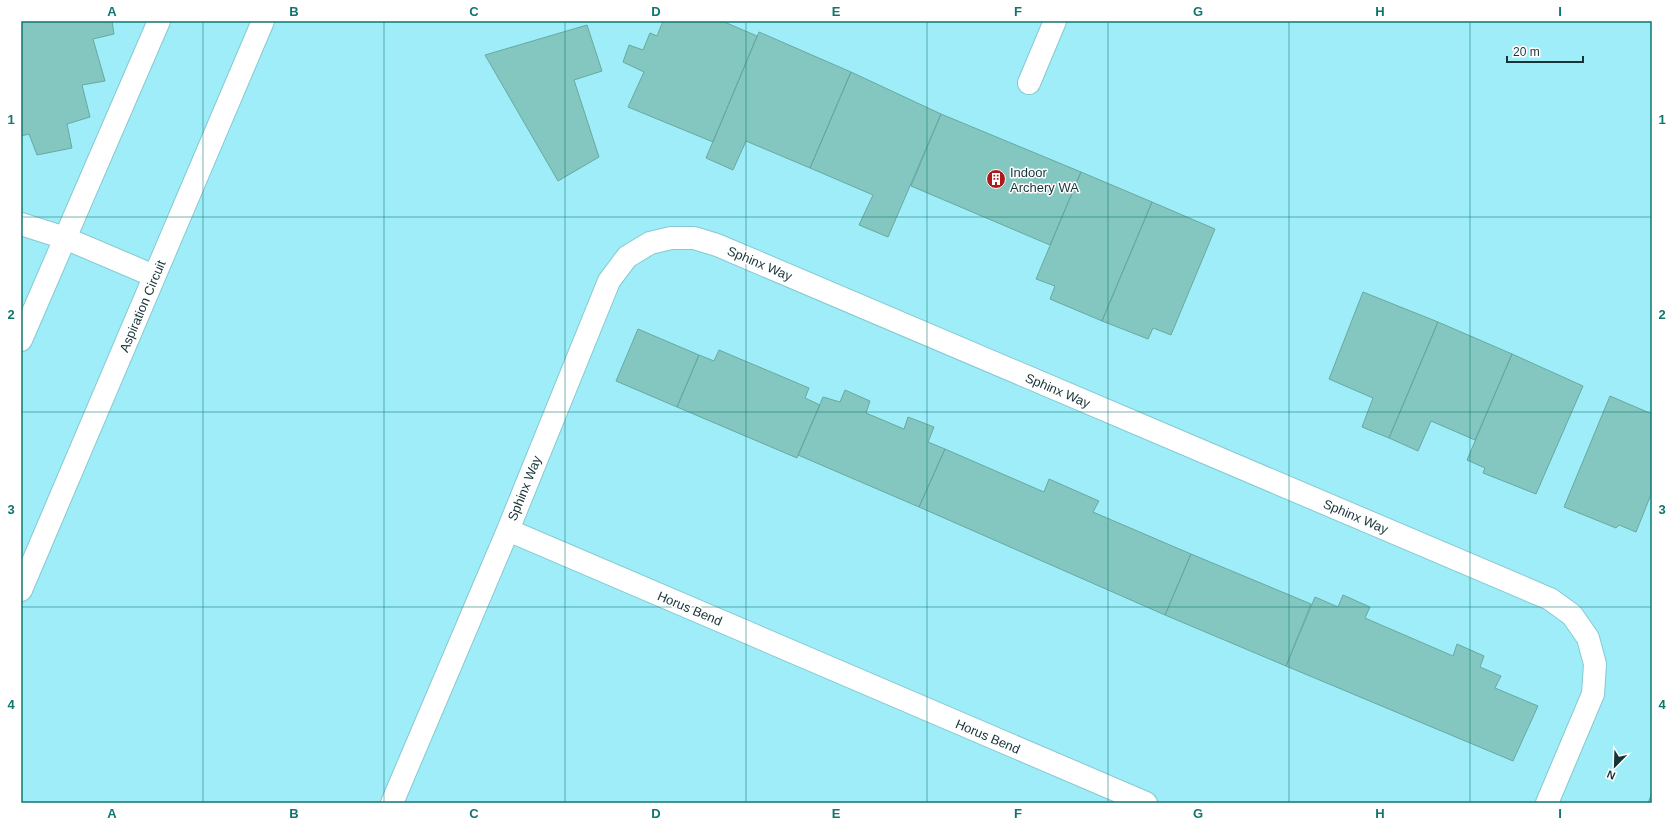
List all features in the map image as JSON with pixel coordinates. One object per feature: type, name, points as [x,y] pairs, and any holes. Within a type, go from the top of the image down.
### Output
[{"type":"street","points":[[21,340],[55,266],[65,238],[159,21]]},
{"type":"street","name":"Aspiration Circuit","points":[[21,590],[263,21]]},
{"type":"street","points":[[1029,83],[1055,21]]},
{"type":"street","points":[[21,224],[65,238],[154,276]]},
{"type":"street","name":"Sphinx Way","points":[[508,530],[609,281],[627,257],[650,243],[671,238],[694,238],[732,251],[1550,599],[1572,616],[1588,638],[1596,664],[1593,694],[1548,803]]},
{"type":"street","points":[[392,803],[508,530]]},
{"type":"street","name":"Horus Bend","points":[[508,530],[1146,803]]},
{"type":"shaded area","points":[[21,21],[1652,21],[1652,803],[21,803]]},
{"type":"building","points":[[21,21],[112,21],[114,34],[93,39],[105,81],[82,85],[90,117],[67,124],[72,148],[37,155],[29,134],[21,136]]},
{"type":"building","points":[[663,21],[722,21],[757,36],[713,142],[628,107],[644,72],[623,62],[629,45],[643,50],[650,33],[657,36]]},
{"type":"building","points":[[587,25],[602,71],[574,80],[599,157],[558,181],[485,55]]},
{"type":"building","points":[[759,32],[851,72],[810,168],[746,141],[733,170],[706,158]]},
{"type":"building","points":[[851,72],[941,114],[888,237],[859,225],[873,195],[810,168]]},
{"type":"building","name":"Indoor Archery WA","points":[[941,114],[1081,172],[1050,245],[911,186]]},
{"type":"building","points":[[1081,172],[1152,202],[1102,321],[1050,299],[1055,286],[1036,279]]},
{"type":"building","points":[[1152,202],[1215,229],[1171,335],[1153,328],[1148,339],[1102,321]]},
{"type":"building","points":[[1363,292],[1438,322],[1389,438],[1362,427],[1373,398],[1329,379]]},
{"type":"building","points":[[1438,322],[1512,354],[1475,440],[1431,421],[1418,451],[1389,438]]},
{"type":"building","points":[[638,329],[699,355],[677,407],[616,381]]},
{"type":"building","points":[[719,350],[809,388],[805,398],[820,405],[797,458],[677,407],[699,355],[714,361]]},
{"type":"building","points":[[1512,354],[1583,386],[1536,494],[1483,473],[1485,468],[1467,460]]},
{"type":"building","points":[[845,390],[870,401],[866,413],[904,429],[908,417],[934,427],[928,442],[945,449],[919,507],[798,455],[823,397],[840,402]]},
{"type":"building","points":[[1610,396],[1652,414],[1652,492],[1636,532],[1619,525],[1616,528],[1564,507]]},
{"type":"building","points":[[945,449],[1044,492],[1049,479],[1099,501],[1093,512],[1191,554],[1165,615],[919,507]]},
{"type":"building","points":[[1191,554],[1311,604],[1286,666],[1165,615]]},
{"type":"building","points":[[1343,595],[1370,607],[1365,618],[1453,656],[1457,644],[1484,656],[1480,667],[1501,676],[1495,688],[1538,706],[1513,761],[1286,666],[1315,597],[1338,607]]},
{"type":"building","points":[[1652,793],[1652,803],[1648,803]]},
{"type":"place","name":"Indoor Archery WA","points":[[996,179]]}]
